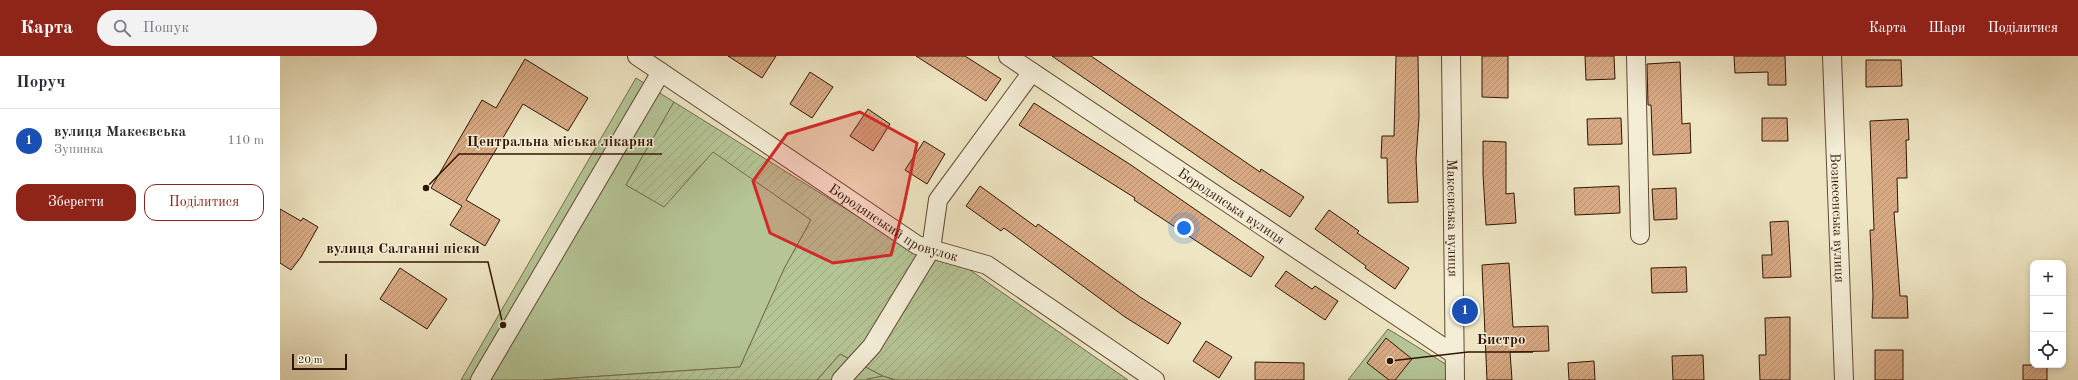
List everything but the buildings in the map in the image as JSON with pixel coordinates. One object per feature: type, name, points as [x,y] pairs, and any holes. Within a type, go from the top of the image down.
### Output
[{"type":"street","name":"Бородянський провулок","points":[[637,56],[917,245],[987,265],[1155,380]]},
{"type":"street","name":"Бородянська вулиця","points":[[1008,56],[1455,356]]},
{"type":"street","name":"Макеєвська вулиця","points":[[1451,56],[1456,380]]},
{"type":"street","points":[[1636,56],[1640,235]]},
{"type":"street","name":"Вознесенська вулиця","points":[[1832,56],[1844,380]]},
{"type":"street","points":[[480,380],[661,72]]},
{"type":"street","points":[[841,380],[872,346],[931,249],[938,200],[1032,72]]},
{"type":"highlighted area","points":[[860,112],[917,143],[903,210],[891,255],[833,263],[770,233],[753,181],[787,134]]},
{"type":"green space","points":[[636,78],[674,102],[626,185],[664,206],[713,151],[811,220],[784,269],[740,367],[543,380],[461,380]]},
{"type":"green space","points":[[674,102],[915,252],[967,268],[1128,380],[896,380],[883,376],[840,354],[817,380],[543,380],[740,367],[784,269],[811,220],[713,152],[664,207],[626,185]]},
{"type":"green space","points":[[1388,329],[1452,368],[1453,380],[1348,380]]},
{"type":"green space","points":[[840,354],[883,376],[866,380],[817,380]]},
{"type":"green space","points":[[883,376],[896,380],[866,380],[867,379]]},
{"type":"place","name":"Центральна міська лікарня","points":[[426,188]]},
{"type":"place","name":"вулиця Макеєвська","points":[[1465,311]]},
{"type":"place","name":"вулиця Салганні піски","points":[[503,325]]},
{"type":"place","name":"Бистро","points":[[1390,361]]}]
